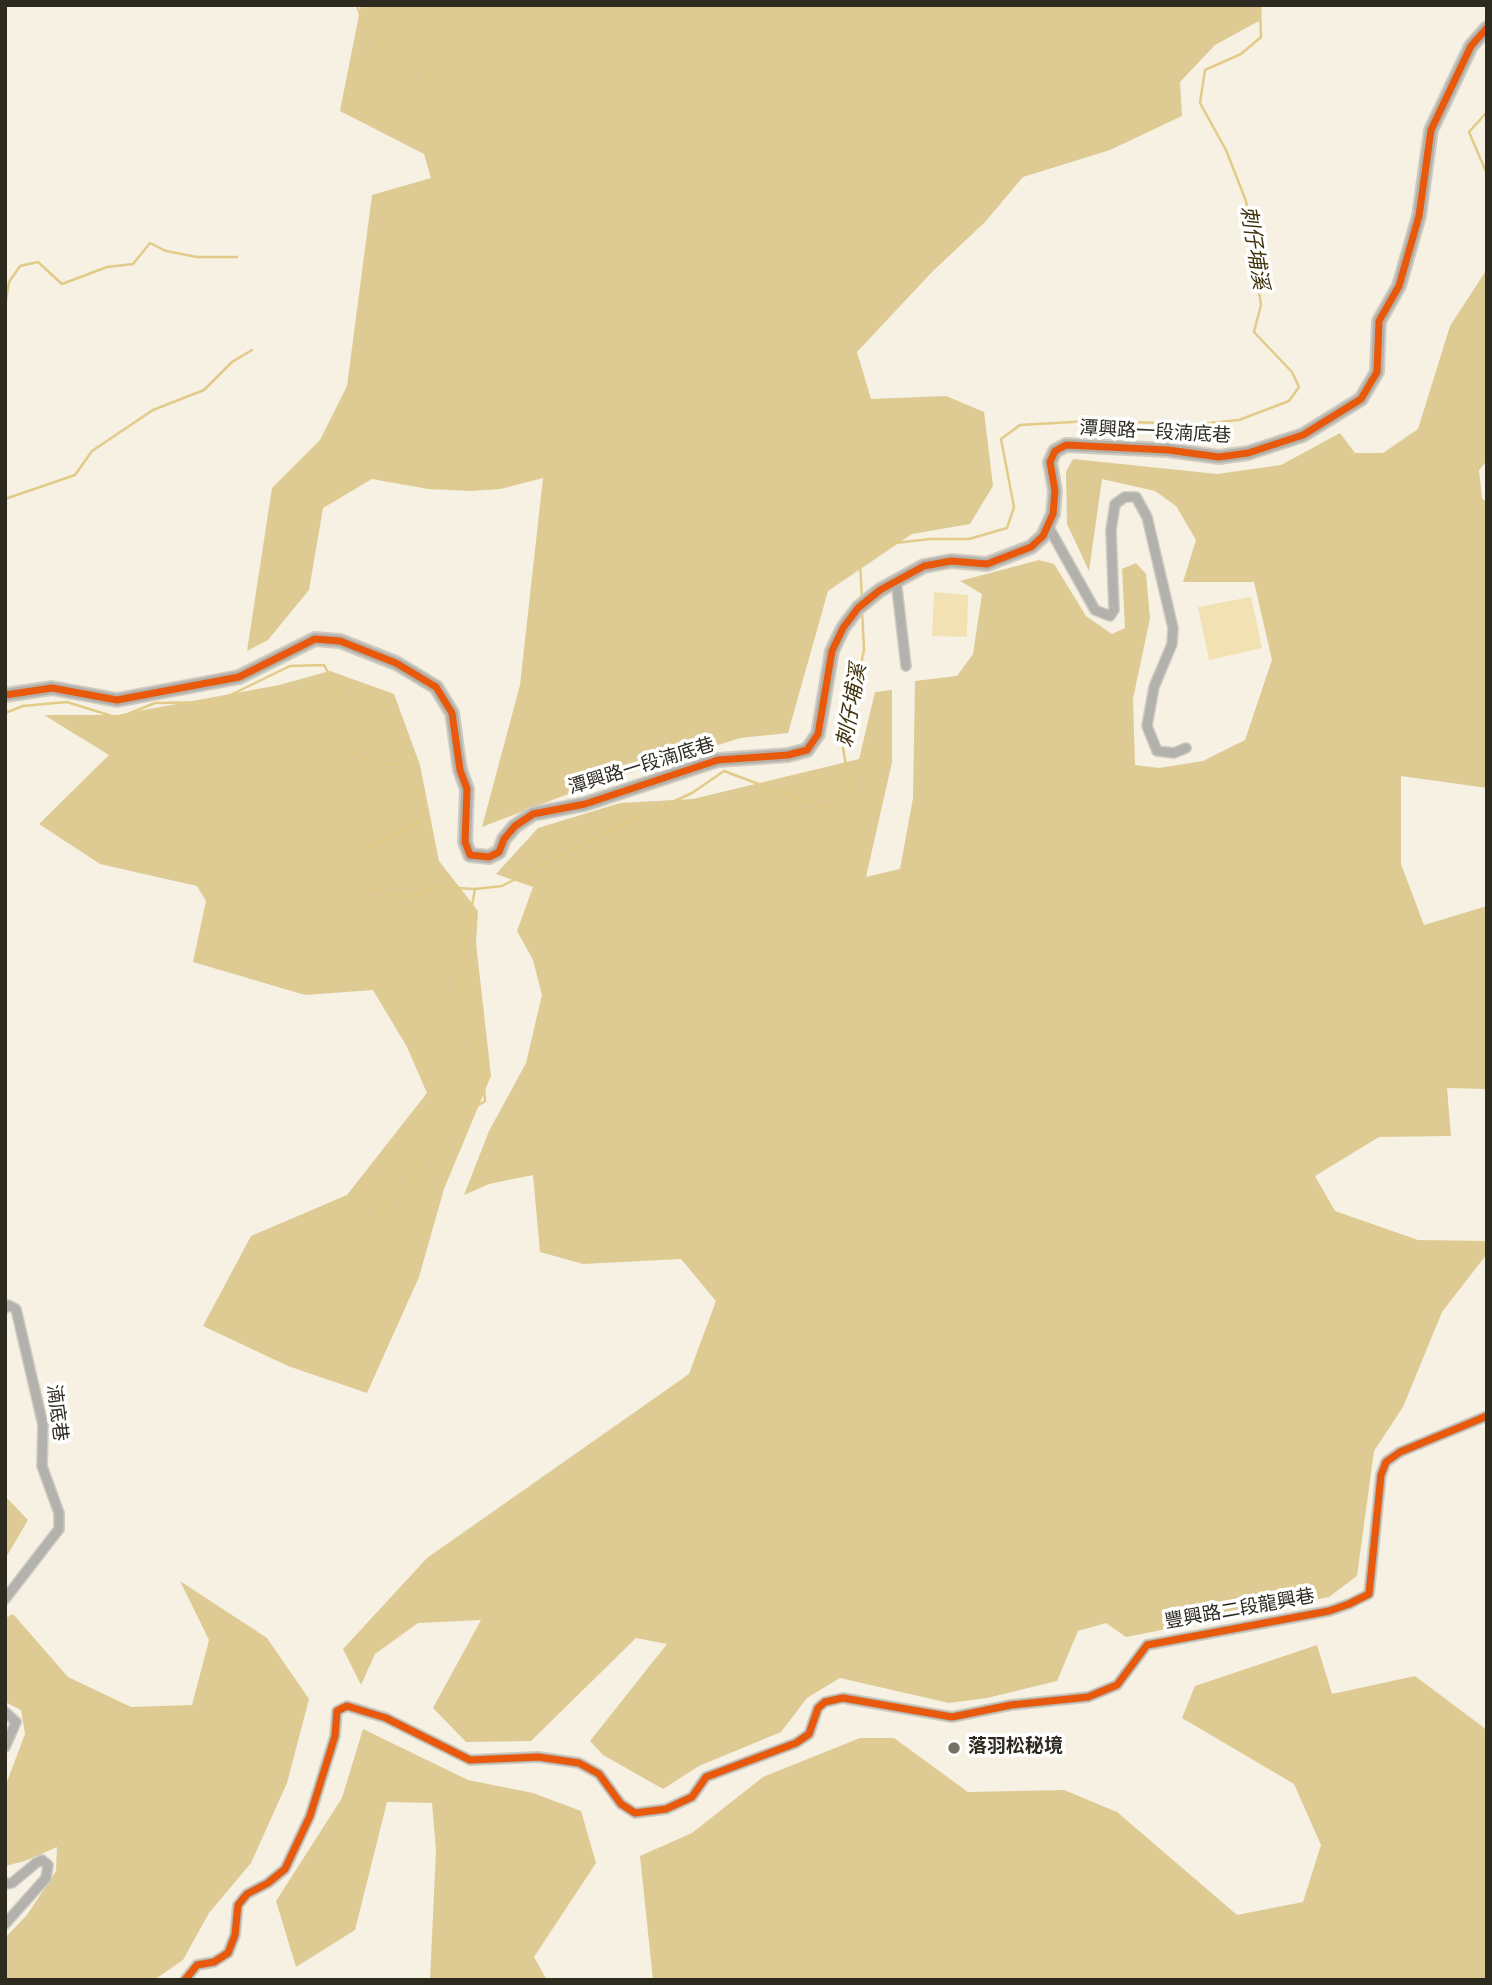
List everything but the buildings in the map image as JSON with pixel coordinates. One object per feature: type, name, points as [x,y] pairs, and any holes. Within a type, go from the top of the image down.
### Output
[{"type":"street","name":"潭興路一段湳底巷","points":[[5,695],[52,688],[117,700],[239,677],[315,639],[340,641],[396,663],[436,687],[452,713],[460,770],[467,789],[465,842],[470,855],[489,857],[499,852],[504,839],[515,826],[533,814],[585,804],[718,760],[788,755],[807,750],[818,734],[832,651],[842,628],[858,608],[896,580],[924,566],[951,561],[987,564],[1013,556],[1043,536],[1053,514],[1055,491],[1050,462],[1055,451],[1066,445],[1168,450],[1219,457],[1248,453],[1303,435],[1361,399],[1377,372],[1379,321],[1399,286],[1419,216],[1431,130],[1471,46],[1487,28]]},
{"type":"street","points":[[1048,526],[1095,610],[1110,616],[1114,610],[1111,530],[1115,504],[1125,497],[1136,497],[1147,517],[1173,628],[1172,644],[1154,687],[1147,726],[1157,751],[1174,753],[1186,748]]},
{"type":"street","points":[[896,580],[906,666]]},
{"type":"street","name":"湳底巷","points":[[5,1308],[8,1305],[16,1309],[43,1425],[42,1466],[60,1513],[58,1529],[5,1599]]},
{"type":"street","name":"豐興路二段龍興巷","points":[[185,1980],[197,1965],[214,1962],[228,1953],[235,1935],[238,1905],[247,1894],[285,1869],[310,1816],[335,1736],[337,1711],[347,1706],[396,1723],[470,1760],[538,1757],[579,1763],[599,1774],[621,1804],[635,1813],[666,1810],[692,1797],[706,1777],[796,1743],[808,1734],[818,1709],[825,1702],[844,1698],[951,1717],[1024,1703],[1088,1697],[1117,1685],[1147,1645],[1329,1611],[1349,1604],[1369,1594],[1381,1475],[1386,1462],[1400,1452],[1487,1416]]},
{"type":"street","points":[[5,1712],[16,1722],[5,1747]]},
{"type":"street","points":[[5,1884],[12,1883],[42,1860],[48,1865],[46,1878],[5,1924]]},
{"type":"shaded area","points":[[361,5],[1262,5],[1259,21],[1215,45],[1180,82],[1182,116],[1110,150],[1023,177],[985,222],[932,272],[857,352],[871,399],[946,396],[984,412],[993,486],[970,524],[912,534],[828,591],[788,733],[740,738],[589,786],[482,827],[520,685],[543,478],[500,489],[470,491],[428,489],[372,479],[323,508],[309,590],[268,640],[247,651],[272,488],[320,440],[347,386],[372,195],[431,178],[424,154],[340,111]]},
{"type":"shaded area","points":[[1487,269],[1487,461],[1479,470],[1482,498],[1487,503],[1487,788],[1401,776],[1401,864],[1424,925],[1487,906],[1487,1089],[1447,1088],[1451,1136],[1379,1137],[1315,1176],[1335,1211],[1418,1240],[1487,1241],[1487,1254],[1442,1312],[1403,1407],[1374,1451],[1357,1576],[1329,1597],[1162,1630],[1126,1637],[1106,1623],[1078,1631],[1057,1681],[987,1698],[949,1703],[840,1678],[807,1698],[781,1732],[699,1766],[663,1789],[603,1755],[590,1741],[667,1644],[636,1638],[531,1741],[466,1742],[433,1708],[481,1620],[418,1623],[375,1654],[361,1685],[343,1649],[427,1558],[689,1374],[716,1301],[681,1259],[583,1264],[540,1252],[533,1175],[489,1184],[464,1195],[489,1131],[526,1063],[542,995],[533,960],[517,931],[533,887],[496,874],[538,828],[620,803],[693,799],[859,759],[875,692],[892,690],[892,762],[866,877],[900,869],[913,798],[915,681],[957,676],[973,654],[982,594],[960,581],[1039,560],[1054,564],[1086,616],[1112,634],[1125,628],[1122,569],[1136,563],[1146,574],[1150,618],[1133,699],[1135,765],[1159,768],[1203,761],[1245,740],[1272,660],[1254,582],[1183,582],[1196,540],[1176,506],[1155,491],[1102,479],[1089,571],[1067,524],[1066,472],[1073,459],[1217,474],[1281,465],[1340,433],[1355,453],[1383,453],[1418,429],[1450,326]]},
{"type":"shaded area","points":[[934,592],[968,595],[967,637],[932,636]]},
{"type":"shaded area","points":[[1251,597],[1262,648],[1209,660],[1198,607]]},
{"type":"shaded area","points":[[330,671],[394,694],[420,765],[439,861],[478,911],[476,943],[491,1076],[444,1189],[419,1277],[367,1393],[288,1366],[203,1326],[251,1236],[347,1195],[427,1093],[407,1047],[373,990],[305,995],[193,962],[206,901],[197,886],[100,864],[39,824],[109,755],[44,715],[117,715],[279,685]]},
{"type":"shaded area","points":[[5,1496],[28,1520],[5,1559]]},
{"type":"shaded area","points":[[180,1581],[267,1638],[309,1699],[287,1783],[251,1863],[209,1913],[183,1960],[154,1980],[5,1980],[5,1938],[27,1915],[56,1871],[57,1847],[25,1861],[5,1866],[5,1787],[25,1734],[21,1710],[5,1702],[5,1618],[13,1614],[68,1677],[131,1707],[192,1705],[209,1640]]},
{"type":"shaded area","points":[[1317,1645],[1332,1694],[1415,1676],[1487,1730],[1487,1980],[653,1980],[640,1856],[692,1833],[763,1777],[860,1738],[894,1738],[968,1792],[1064,1790],[1117,1812],[1237,1915],[1303,1902],[1321,1845],[1294,1784],[1182,1718],[1195,1686]]},
{"type":"shaded area","points":[[363,1729],[468,1780],[533,1793],[581,1811],[596,1863],[534,1957],[547,1980],[430,1980],[436,1850],[432,1803],[387,1802],[355,1930],[296,1967],[276,1901],[342,1798]]},
{"type":"waterway","points":[[357,5],[362,21],[387,52],[427,73],[471,116]]},
{"type":"waterway","name":"刺仔埔溪","points":[[862,599],[860,563],[887,544],[930,539],[969,539],[1007,528],[1014,507],[1001,439],[1020,425],[1090,421],[1200,424],[1239,420],[1289,401],[1299,387],[1292,372],[1254,332],[1261,305],[1246,201],[1226,150],[1200,103],[1205,70],[1241,54],[1261,37],[1260,5]]},
{"type":"waterway","points":[[1487,112],[1469,132],[1487,174]]},
{"type":"waterway","points":[[5,306],[9,282],[20,266],[38,262],[62,284],[107,267],[133,264],[150,243],[166,251],[197,257],[237,257]]},
{"type":"waterway","points":[[5,499],[75,475],[92,451],[153,410],[204,390],[232,362],[252,350]]},
{"type":"waterway","name":"刺仔埔溪","points":[[5,713],[23,706],[67,702],[118,718],[155,703],[216,702],[290,666],[324,665],[340,695],[341,735],[353,752],[382,765],[401,763],[424,803],[419,823],[361,850],[354,868],[360,887],[405,897],[439,887],[475,889],[502,886],[609,831],[692,793],[724,771],[806,802],[840,809],[850,789],[843,748],[864,650],[862,609]]},
{"type":"waterway","points":[[313,1278],[335,1268],[366,1239],[389,1198],[413,1180],[422,1142],[485,1101],[482,1059],[475,1035],[460,1007],[465,944],[475,889]]},
{"type":"cycle path","points":[[5,695],[52,688],[117,700],[239,677],[315,639],[340,641],[396,663],[436,687],[452,713],[460,770],[467,789],[465,842],[470,855],[489,857],[499,852],[504,839],[515,826],[533,814],[585,804],[718,760],[788,755],[807,750],[818,734],[832,651],[843,628],[858,608],[880,590],[924,566],[951,561],[987,564],[1031,547],[1043,536],[1053,514],[1055,491],[1050,462],[1055,451],[1066,445],[1168,450],[1219,457],[1248,453],[1303,435],[1361,399],[1377,372],[1379,321],[1399,286],[1419,216],[1431,130],[1471,46],[1487,28]]},
{"type":"cycle path","points":[[185,1980],[197,1965],[214,1962],[228,1953],[235,1935],[238,1905],[247,1894],[268,1883],[285,1869],[310,1816],[335,1736],[337,1711],[347,1706],[386,1718],[470,1760],[538,1757],[579,1763],[599,1774],[621,1804],[635,1813],[666,1809],[692,1797],[706,1777],[796,1743],[809,1734],[818,1708],[825,1702],[843,1698],[952,1717],[1011,1705],[1088,1697],[1117,1685],[1147,1645],[1329,1611],[1349,1604],[1369,1594],[1381,1475],[1386,1462],[1400,1452],[1487,1416]]},
{"type":"place","name":"落羽松秘境","points":[[954,1748]]}]
